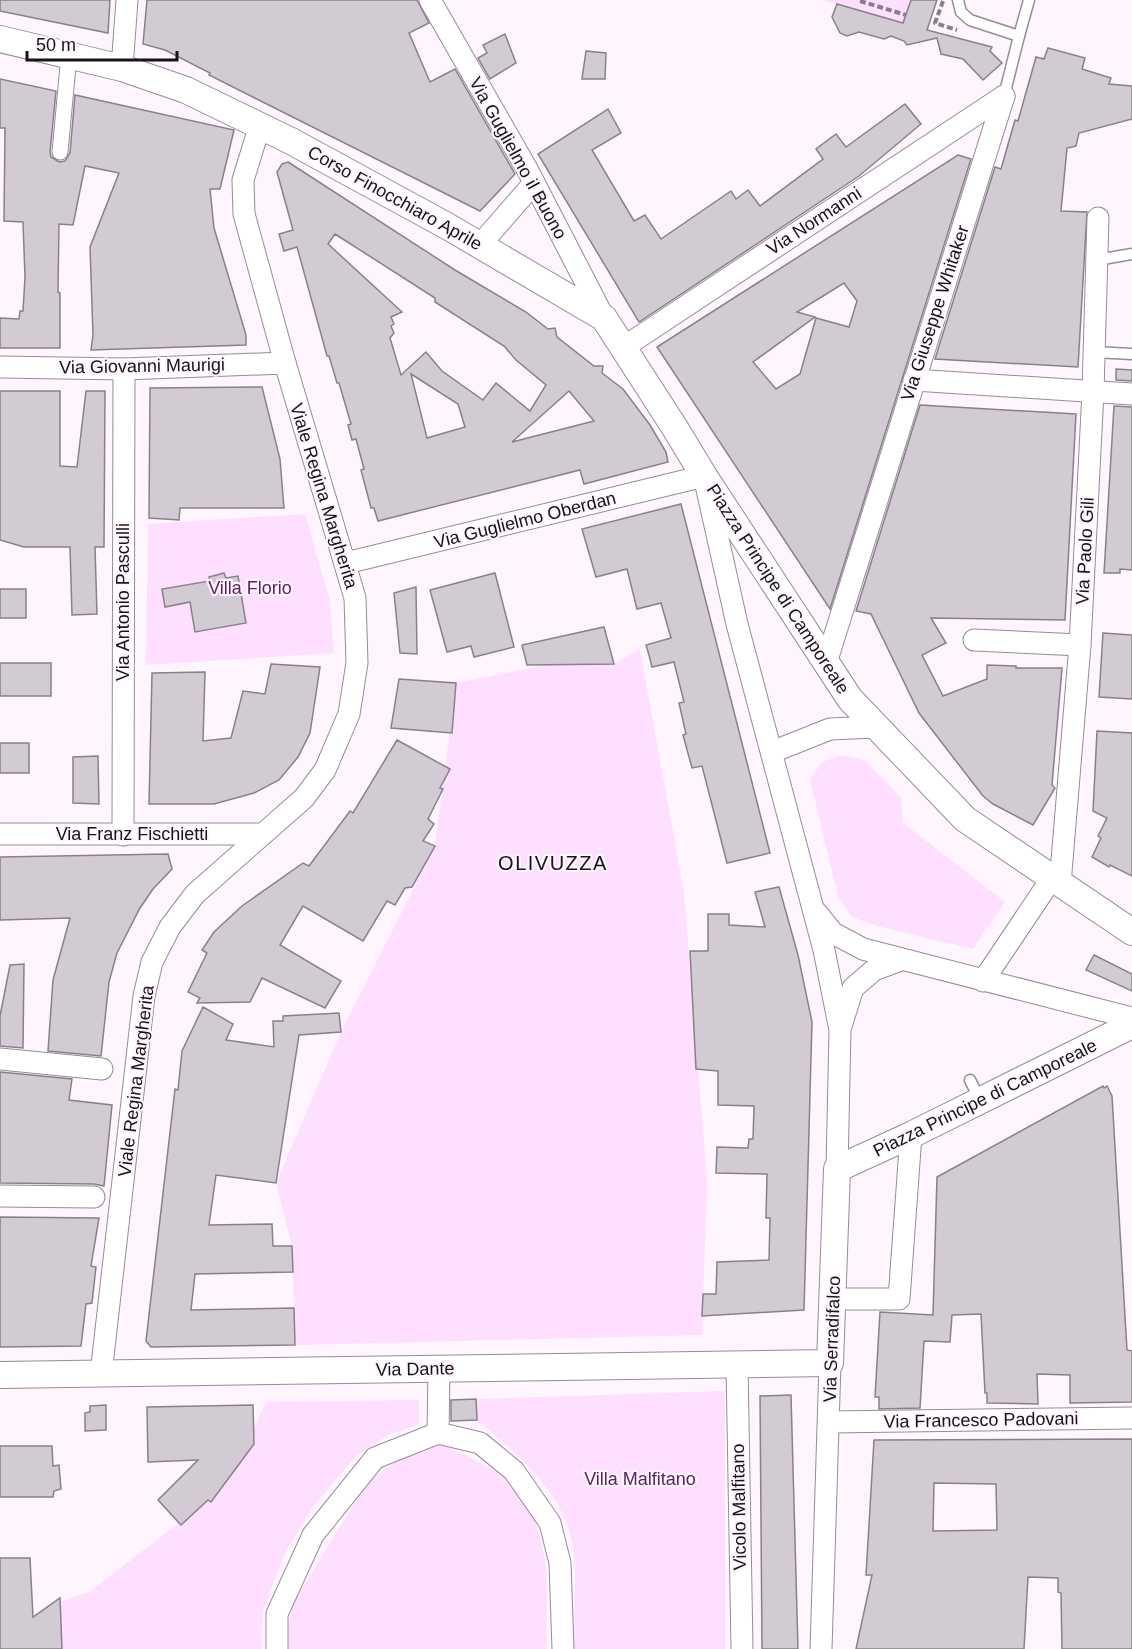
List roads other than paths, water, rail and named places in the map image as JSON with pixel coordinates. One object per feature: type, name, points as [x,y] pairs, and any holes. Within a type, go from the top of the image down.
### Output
[{"type":"street","points":[[122,68],[127,0]]},
{"type":"street","name":"Via Guglielmo il Buono","points":[[430,0],[534,183],[604,318]]},
{"type":"street","name":"Corso Finocchiaro Aprile","points":[[0,39],[122,68],[186,90],[260,125],[480,245],[604,318],[704,476]]},
{"type":"street","points":[[60,152],[69,55]]},
{"type":"street","name":"Via Normanni","points":[[624,347],[1004,96]]},
{"type":"street","name":"Via Giuseppe Whitaker","points":[[826,663],[1004,96]]},
{"type":"street","name":"Viale Regina Margherita","points":[[101,1374],[144,996],[152,962],[170,927],[195,894],[304,798],[325,770],[349,714],[357,663],[355,598],[285,363],[244,214],[243,180],[260,125]]},
{"type":"street","points":[[480,245],[534,183]]},
{"type":"street","name":"Via Paolo Gili","points":[[1056,881],[1080,645],[1093,392],[1098,218]]},
{"type":"street","name":"Via Giovanni Maurigi","points":[[0,367],[124,369],[285,363]]},
{"type":"street","name":"Via Antonio Pasculli","points":[[123,835],[124,369]]},
{"type":"street","points":[[914,380],[1132,394]]},
{"type":"street","name":"Via Guglielmo Oberdan","points":[[346,563],[704,476]]},
{"type":"street","name":"Piazza Principe di Camporeale","points":[[704,476],[850,699],[875,727],[965,819],[1132,932]]},
{"type":"street","name":"Piazza Principe di Camporeale","points":[[704,476],[737,624],[824,950],[840,1030]]},
{"type":"street","points":[[974,640],[1080,645]]},
{"type":"street","points":[[772,752],[830,729],[875,727]]},
{"type":"street","name":"Via Franz Fischietti","points":[[0,834],[263,834]]},
{"type":"street","points":[[983,981],[1056,881]]},
{"type":"street","name":"Piazza Principe di Camporeale","points":[[812,907],[833,933],[863,949],[1132,1018]]},
{"type":"street","points":[[840,1030],[853,988],[874,970],[901,960]]},
{"type":"street","name":"Piazza Principe di Camporeale","points":[[837,1169],[911,1135],[975,1090],[1132,1026]]},
{"type":"street","name":"Via Serradifalco","points":[[821,1649],[830,1422],[840,1030]]},
{"type":"street","points":[[0,1059],[102,1069]]},
{"type":"street","points":[[833,1299],[899,1299],[911,1135]]},
{"type":"street","points":[[0,1196],[94,1197]]},
{"type":"street","name":"Via Dante","points":[[0,1375],[830,1363]]},
{"type":"street","name":"Vicolo Malfitano","points":[[737,1364],[742,1649]]},
{"type":"street","points":[[438,1433],[439,1369]]},
{"type":"street","name":"Via Francesco Padovani","points":[[830,1422],[1132,1418]]},
{"type":"street","points":[[277,1649],[277,1614],[313,1534],[375,1458],[438,1433],[480,1443],[514,1471],[550,1523],[560,1563],[563,1649]]},
{"type":"lane","points":[[958,0],[961,12],[970,20],[1019,36]]},
{"type":"lane","name":"Via Giuseppe Whitaker","points":[[1004,96],[1029,0]]},
{"type":"lane","points":[[1097,260],[1132,254]]},
{"type":"lane","points":[[1094,351],[1132,354]]},
{"type":"district","name":"OLIVUZZA","points":[[553,863]]},
{"type":"park label","name":"Villa Florio","points":[[250,588]]},
{"type":"park label","name":"Villa Malfitano","points":[[640,1479]]}]
